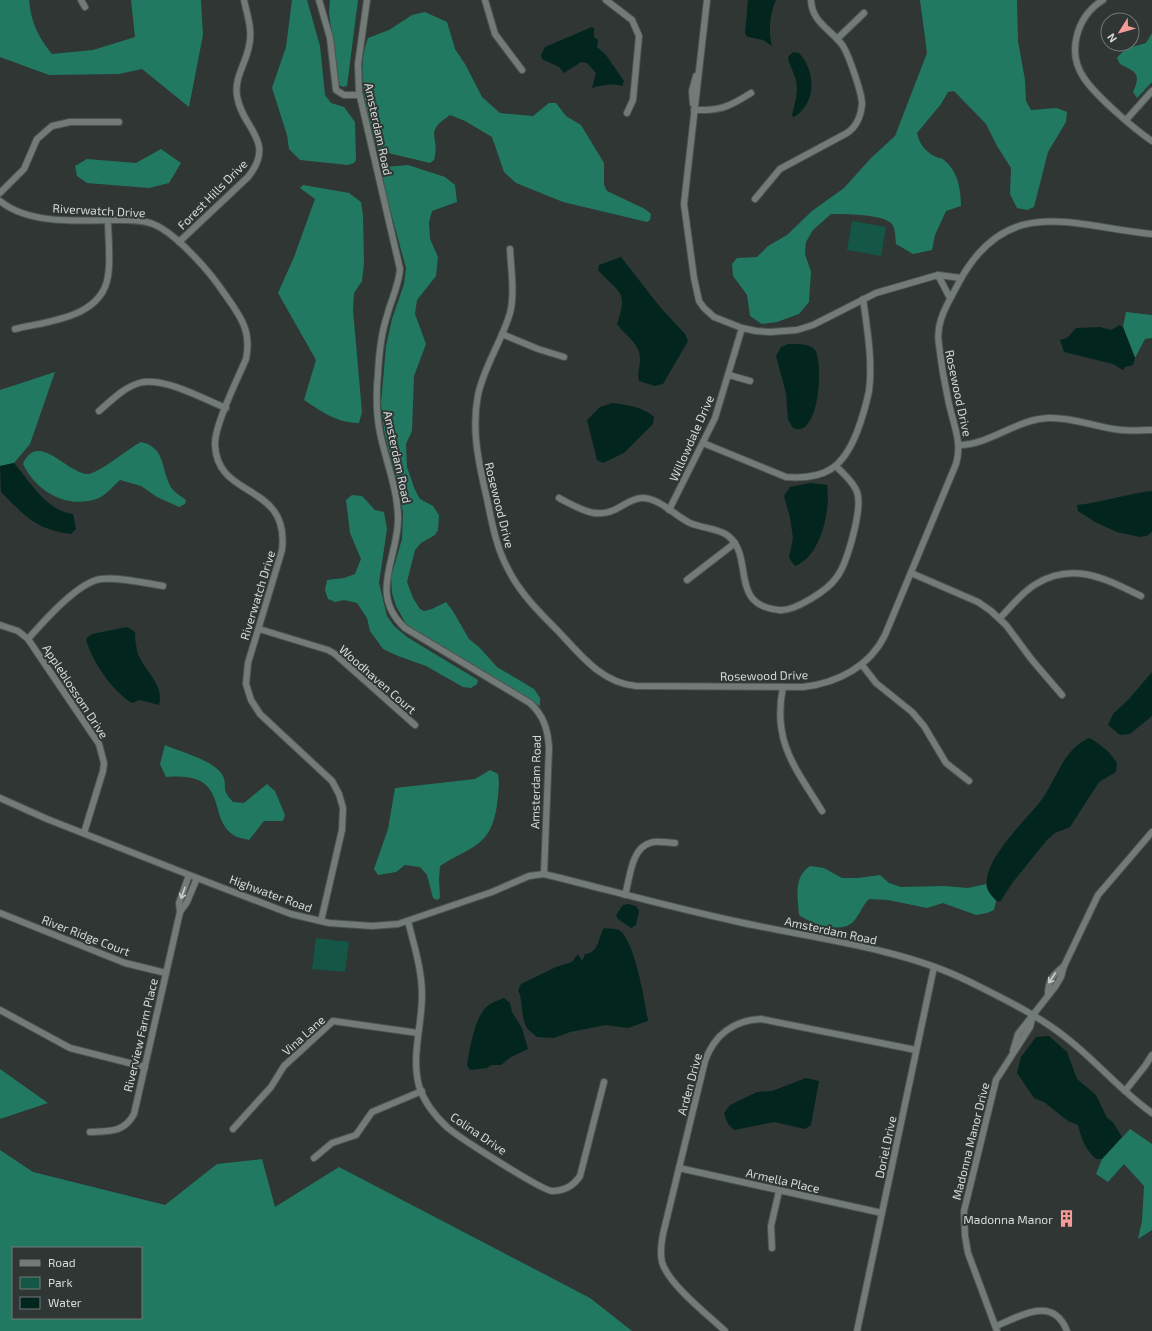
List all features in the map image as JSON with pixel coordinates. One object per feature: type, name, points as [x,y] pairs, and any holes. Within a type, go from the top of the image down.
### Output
[{"type":"street","points":[[81,0],[84,7]]},
{"type":"street","name":"Forest Hills Drive","points":[[179,242],[248,177],[256,167],[259,158],[260,150],[258,140],[239,104],[237,96],[238,76],[250,44],[250,33],[244,0]]},
{"type":"street","points":[[319,0],[330,38],[336,90],[344,95],[360,95]]},
{"type":"street","name":"Amsterdam Road","points":[[367,0],[358,64],[360,95],[400,269],[382,338],[376,395],[379,427],[397,502],[398,520],[397,533],[386,579],[387,600],[394,616],[405,628],[530,703],[543,718],[548,735],[549,748],[544,874],[738,922],[859,947],[934,967],[967,981],[1034,1016],[1068,1039],[1125,1091],[1152,1113]]},
{"type":"street","points":[[485,0],[495,34],[522,70]]},
{"type":"street","points":[[606,0],[632,20],[639,36],[633,100],[627,114]]},
{"type":"street","points":[[707,0],[700,59],[698,92],[694,110],[684,204],[686,230],[696,293],[704,308],[714,318],[742,328],[770,332],[797,330],[813,325],[876,293],[938,275],[961,278]]},
{"type":"street","points":[[755,199],[780,169],[847,133],[857,122],[862,103],[849,58],[837,39],[817,20],[812,11],[811,0]]},
{"type":"street","points":[[1103,0],[1088,12],[1082,21],[1076,39],[1076,59],[1079,69],[1090,86],[1126,120],[1152,140]]},
{"type":"street","points":[[837,39],[864,13]]},
{"type":"street","points":[[1126,120],[1152,91]]},
{"type":"street","points":[[694,110],[712,111],[723,109],[751,93]]},
{"type":"street","points":[[0,193],[24,169],[37,139],[52,126],[70,122],[119,122]]},
{"type":"street","name":"Riverwatch Drive","points":[[0,200],[22,212],[52,219],[133,220],[153,224],[170,234],[179,242],[219,285],[242,318],[246,328],[248,349],[246,359],[218,428],[214,444],[219,464],[231,480],[267,502],[276,512],[282,528],[282,550],[258,629],[246,676],[251,700],[260,714],[328,776],[342,800],[344,817],[342,830],[321,921]]},
{"type":"street","points":[[16,329],[75,314],[93,304],[104,289],[108,276],[108,220]]},
{"type":"street","name":"Rosewood Drive","points":[[510,249],[512,303],[502,334],[485,372],[478,394],[474,421],[475,444],[498,547],[515,581],[533,606],[595,669],[603,676],[626,686],[804,687],[823,683],[862,665],[873,656],[881,643],[956,464],[959,445],[948,400],[938,336],[942,315],[973,258],[999,235],[1021,225],[1046,221],[1069,222],[1152,234]]},
{"type":"street","points":[[938,275],[950,298]]},
{"type":"street","points":[[703,443],[786,476],[813,476],[836,466],[844,459],[851,448],[864,412],[870,381],[867,326],[863,299]]},
{"type":"street","name":"Willowdale Drive","points":[[669,510],[715,418],[742,328]]},
{"type":"street","points":[[502,334],[538,349],[564,357]]},
{"type":"street","points":[[729,375],[750,381]]},
{"type":"street","points":[[99,411],[128,388],[140,383],[152,382],[167,384],[226,408]]},
{"type":"street","points":[[959,445],[972,444],[1027,421],[1049,418],[1077,420],[1121,430],[1152,430]]},
{"type":"street","points":[[559,498],[586,512],[595,514],[611,512],[632,500],[644,498],[652,499],[689,523],[727,535],[740,551],[747,591],[752,598],[763,605],[777,610],[786,610],[825,589],[836,579],[843,568],[859,503],[854,486],[836,466]]},
{"type":"street","points":[[687,580],[735,543]]},
{"type":"street","points":[[911,573],[978,602],[1000,618],[1032,660],[1062,695]]},
{"type":"street","points":[[1000,618],[1035,584],[1065,574],[1093,575],[1141,596]]},
{"type":"street","points":[[28,639],[77,590],[86,584],[104,579],[163,586]]},
{"type":"street","name":"Appleblossom Drive","points":[[0,625],[18,631],[28,639],[90,730],[102,754],[104,763],[102,778],[84,833]]},
{"type":"street","name":"Woodhaven Court","points":[[258,629],[336,654],[414,725]]},
{"type":"street","points":[[862,665],[885,692],[912,712],[924,726],[946,763],[969,781]]},
{"type":"street","points":[[783,687],[779,722],[786,752],[822,811]]},
{"type":"street","name":"Highwater Road","points":[[0,798],[189,875],[291,914],[321,921],[372,926],[408,921],[492,892],[529,876],[544,874]]},
{"type":"street","name":"Madonna Manor Drive","points":[[996,1329],[967,1248],[964,1211],[996,1080],[1013,1051],[1030,1027],[1034,1016],[1061,977],[1064,966],[1098,895],[1152,832]]},
{"type":"street","points":[[625,895],[636,854],[641,847],[649,842],[675,843]]},
{"type":"street","name":"Riverview Farm Place","points":[[90,1132],[113,1131],[124,1126],[130,1121],[134,1114],[180,912],[180,903],[189,875]]},
{"type":"street","name":"Riverview Farm Place","points":[[180,912],[187,902],[197,878]]},
{"type":"street","name":"River Ridge Court","points":[[0,913],[125,963],[166,973]]},
{"type":"street","name":"Colina Drive","points":[[408,921],[422,985],[416,1068],[422,1091],[432,1110],[448,1128],[534,1183],[552,1191],[566,1188],[580,1176],[604,1082]]},
{"type":"street","name":"Doriel Drive","points":[[857,1331],[934,967]]},
{"type":"street","points":[[0,1010],[70,1048],[145,1067]]},
{"type":"street","name":"Arden Drive","points":[[725,1331],[672,1281],[665,1270],[661,1254],[663,1234],[708,1053],[720,1035],[736,1024],[753,1019],[770,1019],[916,1050]]},
{"type":"street","name":"Vina Lane","points":[[233,1129],[270,1087],[284,1066],[333,1021],[418,1033]]},
{"type":"street","points":[[1125,1091],[1152,1055]]},
{"type":"street","points":[[314,1158],[332,1143],[356,1135],[372,1112],[422,1091]]},
{"type":"street","name":"Armella Place","points":[[679,1168],[882,1213]]},
{"type":"street","points":[[772,1248],[771,1226],[779,1191]]},
{"type":"street","points":[[996,1329],[1034,1311],[1043,1310],[1058,1316],[1063,1322],[1066,1331]]},
{"type":"green space","points":[[0,0],[29,0],[33,22],[52,54],[93,50],[135,37],[131,0],[201,0],[203,35],[189,107],[142,69],[119,74],[49,75],[0,57]]},
{"type":"green space","points":[[292,0],[307,0],[320,46],[325,95],[331,103],[344,107],[355,122],[356,160],[354,163],[348,165],[300,160],[289,149],[287,135],[272,88],[286,47]]},
{"type":"green space","points":[[330,0],[358,0],[347,86],[343,87],[339,85],[329,13]]},
{"type":"green space","points":[[920,0],[1017,0],[1018,41],[1025,80],[1026,101],[1031,110],[1057,108],[1067,112],[1066,122],[1048,152],[1034,207],[1027,210],[1017,208],[1010,194],[1011,168],[997,146],[986,124],[954,91],[948,92],[941,104],[917,133],[921,144],[926,150],[949,164],[956,175],[960,194],[961,206],[946,211],[935,235],[932,250],[913,254],[896,244],[894,228],[891,223],[886,220],[862,215],[831,214],[813,230],[806,242],[805,254],[811,272],[809,302],[799,314],[777,322],[762,324],[750,316],[747,295],[733,276],[732,264],[737,258],[757,257],[768,246],[787,235],[812,211],[844,188],[871,158],[895,136],[927,53]]},
{"type":"green space","points":[[425,12],[447,22],[455,49],[465,64],[482,97],[500,113],[533,116],[549,103],[556,103],[566,116],[581,125],[604,163],[604,185],[607,191],[645,209],[651,214],[650,220],[647,222],[563,202],[516,183],[504,172],[492,137],[465,121],[450,115],[442,121],[434,131],[436,152],[434,160],[430,163],[380,151],[375,144],[366,104],[362,77],[364,51],[368,38],[389,30],[412,15]]},
{"type":"green space","points":[[1152,33],[1152,82],[1137,98],[1133,92],[1137,81],[1136,74],[1120,64],[1117,58],[1123,52],[1140,52],[1140,45],[1146,43]]},
{"type":"green space","points":[[161,149],[181,163],[169,183],[149,188],[87,183],[77,176],[75,166],[87,159],[136,163]]},
{"type":"green space","points":[[408,165],[445,177],[455,185],[457,202],[432,211],[429,222],[430,239],[438,257],[436,276],[417,300],[415,314],[426,344],[414,376],[412,431],[406,444],[407,467],[415,490],[420,499],[433,506],[439,515],[438,530],[435,535],[421,543],[415,550],[407,582],[413,598],[420,609],[424,611],[432,609],[446,602],[469,639],[479,647],[497,667],[534,689],[540,698],[540,706],[423,637],[406,624],[396,606],[392,593],[391,577],[402,539],[403,512],[384,430],[381,403],[386,346],[392,319],[404,284],[406,268],[385,191],[382,172],[386,167]]},
{"type":"green space","points":[[303,185],[349,193],[361,202],[363,215],[364,263],[362,281],[354,293],[353,310],[362,412],[359,423],[336,419],[304,400],[316,360],[278,293],[294,257],[315,199],[300,188]]},
{"type":"green space","points":[[852,221],[886,227],[881,256],[847,250]]},
{"type":"green space","points":[[1126,312],[1152,315],[1152,338],[1145,339],[1135,358],[1123,327]]},
{"type":"green space","points":[[55,372],[30,444],[14,463],[0,466],[0,390]]},
{"type":"green space","points":[[141,442],[150,445],[160,455],[169,483],[173,490],[186,500],[185,504],[179,507],[157,497],[141,486],[120,480],[101,497],[89,501],[78,502],[66,500],[56,497],[46,491],[29,474],[23,464],[29,455],[37,451],[45,452],[71,468],[88,474],[99,470]]},
{"type":"green space","points":[[352,495],[362,496],[375,510],[384,512],[387,529],[379,583],[387,616],[394,626],[407,637],[478,680],[477,684],[471,688],[463,687],[426,666],[383,649],[370,631],[367,618],[357,603],[344,600],[335,602],[328,599],[325,590],[327,580],[344,578],[355,574],[361,559],[350,533],[346,500]]},
{"type":"green space","points":[[165,745],[206,761],[219,771],[223,776],[225,791],[233,802],[244,803],[267,784],[275,791],[285,815],[283,821],[264,821],[249,840],[237,837],[227,830],[210,789],[201,782],[187,777],[166,777],[160,764]]},
{"type":"green space","points":[[490,770],[498,774],[499,778],[499,790],[494,819],[485,837],[478,844],[440,866],[440,898],[437,900],[433,898],[427,875],[420,867],[405,865],[396,872],[378,875],[374,869],[388,829],[395,788],[475,779]]},
{"type":"green space","points":[[810,866],[824,868],[842,878],[858,878],[880,875],[889,883],[901,887],[944,886],[968,888],[986,884],[987,889],[996,901],[994,910],[976,915],[943,903],[927,908],[888,900],[869,899],[855,920],[848,926],[826,926],[811,922],[799,915],[799,882],[801,876]]},
{"type":"green space","points":[[316,938],[349,942],[345,972],[312,969]]},
{"type":"green space","points":[[0,1069],[48,1103],[0,1119]]},
{"type":"green space","points":[[1130,1129],[1152,1144],[1152,1230],[1138,1239],[1142,1221],[1144,1186],[1124,1164],[1108,1182],[1096,1174],[1102,1159]]},
{"type":"green space","points":[[0,1150],[33,1172],[165,1205],[217,1164],[262,1159],[275,1207],[339,1167],[590,1298],[632,1331],[0,1331]]},
{"type":"water","points":[[748,0],[776,0],[770,23],[772,46],[763,40],[748,37],[745,34]]},
{"type":"water","points":[[592,27],[594,28],[594,37],[598,40],[597,47],[606,55],[624,81],[622,86],[607,85],[592,88],[596,73],[587,63],[581,62],[564,73],[559,67],[542,59],[541,55],[545,47]]},
{"type":"water","points":[[793,52],[799,53],[805,60],[809,69],[812,86],[807,104],[802,111],[794,117],[792,116],[797,95],[797,86],[788,57]]},
{"type":"water","points":[[621,257],[660,307],[685,334],[688,341],[663,384],[655,386],[639,381],[638,375],[640,360],[638,349],[617,324],[622,305],[622,298],[620,293],[598,270],[599,265]]},
{"type":"water","points":[[1120,325],[1123,327],[1135,358],[1133,365],[1125,367],[1123,370],[1113,364],[1064,352],[1060,340],[1067,338],[1076,328],[1100,327],[1111,330]]},
{"type":"water","points":[[788,344],[802,344],[810,346],[815,350],[818,358],[819,384],[817,399],[814,412],[809,423],[802,429],[793,428],[788,420],[786,393],[776,356],[781,347]]},
{"type":"water","points":[[613,403],[635,407],[645,411],[654,417],[653,424],[624,453],[603,463],[597,460],[587,420],[600,407]]},
{"type":"water","points":[[14,463],[47,502],[64,512],[73,514],[76,529],[71,534],[48,529],[39,525],[24,515],[1,492],[0,466]]},
{"type":"water","points":[[810,483],[827,485],[828,495],[825,519],[818,543],[812,553],[804,561],[795,566],[789,558],[793,538],[790,517],[784,496],[790,487]]},
{"type":"water","points":[[1152,491],[1152,532],[1147,536],[1140,537],[1117,532],[1095,522],[1078,511],[1077,505]]},
{"type":"water","points":[[127,627],[135,632],[138,654],[157,685],[160,698],[159,705],[140,700],[132,703],[125,698],[104,675],[89,647],[86,639],[92,634]]},
{"type":"water","points":[[1152,672],[1152,716],[1130,734],[1120,735],[1108,725],[1113,714],[1129,699]]},
{"type":"water","points":[[1089,738],[1111,755],[1117,763],[1116,772],[1099,782],[1070,827],[1055,833],[1047,840],[1013,882],[1000,902],[997,901],[991,895],[987,884],[989,872],[995,858],[1015,831],[1043,798],[1067,756],[1080,743]]},
{"type":"water","points":[[628,904],[636,906],[639,911],[636,925],[631,928],[618,919],[616,915],[623,905]]},
{"type":"water","points":[[604,928],[619,930],[625,936],[630,946],[638,972],[648,1021],[628,1028],[606,1025],[570,1032],[554,1038],[537,1037],[525,1024],[518,990],[521,984],[556,967],[572,962],[578,954],[582,961],[585,954],[590,953],[596,948]]},
{"type":"water","points":[[504,998],[510,1003],[512,1012],[522,1028],[528,1049],[511,1057],[501,1065],[491,1065],[487,1068],[470,1070],[467,1065],[469,1052],[474,1030],[480,1017],[487,1006]]},
{"type":"water","points":[[1049,1036],[1067,1052],[1077,1079],[1096,1095],[1107,1118],[1113,1122],[1122,1137],[1102,1159],[1096,1159],[1089,1152],[1078,1125],[1068,1121],[1044,1102],[1034,1098],[1017,1073],[1021,1057],[1036,1037]]},
{"type":"water","points":[[806,1078],[819,1081],[811,1125],[805,1129],[774,1122],[734,1130],[728,1124],[724,1113],[730,1105],[757,1092],[772,1091]]},
{"type":"place","name":"Madonna Manor","points":[[1066,1219]]}]
